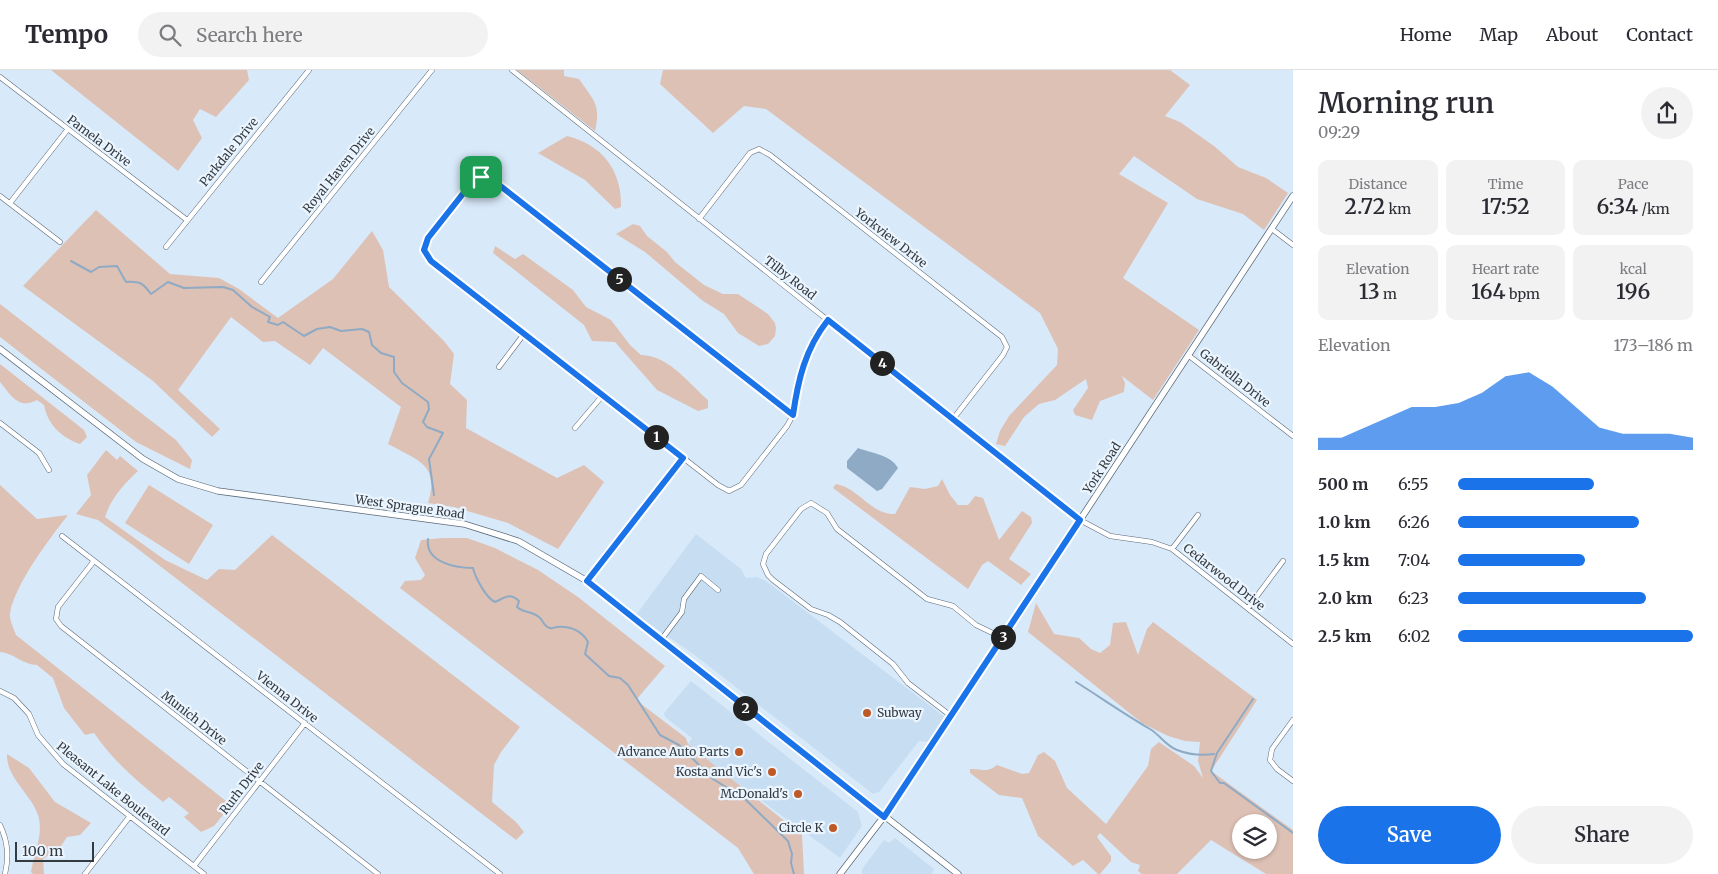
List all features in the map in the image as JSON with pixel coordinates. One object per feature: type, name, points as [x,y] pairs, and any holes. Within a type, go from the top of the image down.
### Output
[{"type":"street","name":"Parkdale Drive","points":[[166,247],[309,70]]},
{"type":"street","name":"Royal Haven Drive","points":[[260,282],[432,70]]},
{"type":"street","name":"Tilby Road","points":[[512,70],[1080,520]]},
{"type":"street","name":"Pamela Drive","points":[[0,78],[187,220]]},
{"type":"street","points":[[10,203],[68,130]]},
{"type":"street","name":"Yorkview Drive","points":[[699,218],[750,153],[758,149],[770,155],[1002,337],[1007,347],[953,419]]},
{"type":"street","points":[[793,415],[494,181],[481,177],[473,181],[428,238],[424,250],[431,261],[728,491],[741,485],[787,426],[793,415],[798,382],[804,361],[814,337],[828,320]]},
{"type":"street","points":[[0,196],[60,242]]},
{"type":"street","name":"York Road","points":[[840,874],[884,817],[1293,196]]},
{"type":"street","points":[[1272,228],[1293,245]]},
{"type":"street","points":[[499,366],[524,334]]},
{"type":"street","name":"West Sprague Road","points":[[0,349],[143,459],[178,479],[218,491],[464,524],[518,541],[587,581],[958,874]]},
{"type":"street","name":"Gabriella Drive","points":[[1188,355],[1293,436]]},
{"type":"street","points":[[576,428],[603,395]]},
{"type":"street","points":[[0,423],[39,453],[49,470]]},
{"type":"street","points":[[587,581],[683,458]]},
{"type":"street","points":[[951,716],[908,683],[893,664],[840,622],[811,609],[773,580],[768,575],[763,564],[766,554],[801,509],[812,503],[818,505],[827,513],[838,530],[927,599],[953,606],[976,624],[1003,638]]},
{"type":"street","points":[[1172,549],[1198,515]]},
{"type":"street","name":"Cedarwood Drive","points":[[1080,520],[1110,536],[1152,542],[1172,549],[1293,644]]},
{"type":"street","name":"Vienna Drive","points":[[62,536],[500,874]]},
{"type":"street","name":"Munich Drive","points":[[94,561],[58,607],[56,619],[259,782],[378,874]]},
{"type":"street","points":[[1248,608],[1283,561]]},
{"type":"street","points":[[661,640],[682,612],[684,599],[701,576],[718,590]]},
{"type":"street","name":"Pleasant Lake Boulevard","points":[[0,692],[14,698],[29,714],[38,735],[50,752],[204,874]]},
{"type":"street","points":[[1293,720],[1272,749],[1270,760],[1276,769],[1293,781]]},
{"type":"street","name":"Rurh Drive","points":[[194,866],[306,723]]},
{"type":"street","points":[[85,874],[130,816]]},
{"type":"street","points":[[0,825],[6,837],[8,858],[5,874]]},
{"type":"shaded area","points":[[51,70],[247,70],[249,80],[216,117],[200,109],[193,120],[202,138],[178,171]]},
{"type":"shaded area","points":[[517,70],[564,70],[564,76],[579,79],[597,108],[595,131]]},
{"type":"shaded area","points":[[663,70],[1170,70],[1190,85],[1165,116],[1180,122],[1214,146],[1238,167],[1266,178],[1288,193],[1264,230],[1243,214],[1197,199],[1134,156],[1119,174],[1168,203],[1123,278],[1199,330],[1153,400],[1122,376],[1125,383],[1124,392],[1100,401],[1092,420],[1075,415],[1073,410],[1088,388],[1086,379],[1055,400],[1039,404],[1024,417],[1005,446],[996,444],[1000,431],[1009,416],[1057,365],[1058,349],[1040,313],[766,109],[744,106],[713,133],[660,84]]},
{"type":"shaded area","points":[[567,136],[591,146],[608,161],[618,182],[621,207],[615,209],[585,180],[538,153]]},
{"type":"shaded area","points":[[96,210],[170,274],[219,278],[239,289],[278,318],[333,279],[372,231],[383,250],[389,287],[444,341],[454,354],[450,384],[467,400],[466,428],[557,478],[584,465],[604,482],[558,549],[508,523],[454,507],[428,503],[431,480],[428,471],[417,459],[388,444],[401,407],[323,348],[310,365],[275,341],[263,342],[231,317],[178,390],[220,429],[212,437],[153,381],[23,286]]},
{"type":"shaded area","points":[[633,224],[640,226],[647,236],[667,252],[675,262],[704,285],[723,294],[738,294],[768,314],[775,323],[775,336],[768,344],[759,346],[738,333],[724,314],[703,301],[645,252],[616,234]]},
{"type":"shaded area","points":[[495,246],[515,259],[523,254],[573,290],[586,307],[611,320],[630,345],[641,355],[661,360],[670,365],[708,400],[708,408],[698,411],[657,390],[615,342],[592,341],[584,325],[493,253]]},
{"type":"shaded area","points":[[0,304],[176,440],[192,460],[190,469],[136,442],[0,337]]},
{"type":"shaded area","points":[[0,364],[84,430],[87,437],[80,444],[67,438],[52,424],[44,405],[37,400],[25,403],[16,400],[0,382]]},
{"type":"shaded area","points":[[858,448],[886,457],[898,468],[882,489],[877,491],[847,468],[847,461]]},
{"type":"shaded area","points":[[106,450],[117,460],[120,456],[138,471],[118,492],[105,517],[165,560],[207,580],[219,569],[235,570],[272,535],[520,727],[501,752],[494,765],[492,802],[516,822],[524,832],[516,840],[134,546],[98,520],[76,514],[91,495],[87,475]]},
{"type":"shaded area","points":[[942,479],[950,495],[958,505],[968,505],[975,496],[983,498],[999,540],[1022,511],[1031,517],[1032,523],[1009,559],[1031,574],[1021,585],[988,561],[982,565],[968,589],[833,488],[836,484],[844,486],[879,510],[895,514],[910,487],[925,489],[938,486]]},
{"type":"shaded area","points":[[0,485],[37,519],[68,515],[34,562],[13,601],[10,615],[16,635],[231,805],[214,826],[201,832],[184,817],[189,813],[169,797],[163,802],[153,794],[117,762],[94,733],[85,735],[64,708],[53,678],[37,665],[0,652]]},
{"type":"shaded area","points":[[149,485],[213,525],[189,564],[125,523]]},
{"type":"shaded area","points":[[696,534],[741,569],[746,578],[757,577],[766,581],[946,718],[930,742],[919,741],[879,792],[873,794],[692,653],[636,615]]},
{"type":"shaded area","points":[[467,538],[495,548],[538,570],[578,597],[665,666],[636,700],[686,738],[688,744],[802,835],[804,874],[754,874],[738,848],[400,588],[405,581],[421,580],[425,575],[415,558],[421,540]]},
{"type":"shaded area","points":[[1036,603],[1054,634],[1079,638],[1091,649],[1100,653],[1110,645],[1113,623],[1126,622],[1138,655],[1147,629],[1153,622],[1257,700],[1211,771],[1271,814],[1232,814],[1232,853],[1211,840],[1177,874],[1142,874],[1138,871],[1140,865],[1131,862],[1100,833],[1097,837],[1111,856],[1111,861],[1098,874],[1083,860],[1073,866],[1038,836],[1022,798],[999,795],[970,773],[970,769],[987,770],[997,765],[1022,774],[1029,773],[1038,755],[1044,752],[1055,761],[1067,788],[1106,824],[1148,766],[1151,749],[1159,742],[1194,766],[1203,778],[1198,761],[1200,742],[1185,741],[1168,736],[1142,723],[1028,632]]},
{"type":"shaded area","points":[[691,681],[858,812],[862,826],[840,858],[741,786],[688,744],[692,738],[665,717],[664,713]]},
{"type":"shaded area","points":[[7,754],[29,768],[55,802],[91,823],[80,835],[67,837],[61,846],[43,859],[44,874],[33,874],[31,872],[40,822],[35,808],[11,771]]},
{"type":"shaded area","points":[[1277,818],[1293,830],[1293,874],[1266,874],[1242,859],[1277,859]]},
{"type":"shaded area","points":[[895,838],[934,869],[932,874],[862,874],[862,869],[884,840],[889,843]]},
{"type":"waterway","points":[[71,261],[91,272],[99,267],[117,266],[126,282],[141,284],[151,294],[168,282],[184,288],[223,287],[233,290],[252,307],[270,317],[268,322],[278,325],[283,322],[304,336],[317,329],[330,327],[341,331],[362,329],[369,332],[372,345],[381,353],[394,357],[394,372],[402,383],[428,402],[429,409],[423,422],[427,427],[443,433],[429,459],[434,495]]},
{"type":"waterway","points":[[428,539],[428,547],[436,558],[450,565],[473,568],[481,587],[495,602],[510,596],[516,598],[519,601],[517,607],[536,615],[548,627],[567,627],[582,634],[588,642],[585,654],[609,676],[620,678],[628,685],[660,735],[679,745],[713,779],[745,799],[788,841],[792,854],[791,863],[794,874]]},
{"type":"waterway","points":[[1076,682],[1150,729],[1173,748],[1195,755],[1214,754]]},
{"type":"waterway","points":[[1253,699],[1217,753],[1211,771],[1220,783],[1224,783],[1293,833]]},
{"type":"place","name":"Subway","points":[[867,713]]},
{"type":"place","name":"Advance Auto Parts","points":[[739,752]]},
{"type":"place","name":"Kosta and Vic's","points":[[772,772]]},
{"type":"place","name":"McDonald's","points":[[798,794]]},
{"type":"place","name":"Circle K","points":[[833,828]]},
{"type":"route","points":[[481,177],[494,181],[793,415],[798,382],[804,361],[814,337],[828,320],[1080,520],[884,817],[587,581],[683,458],[431,261],[424,250],[428,238],[473,181],[481,177]]}]
